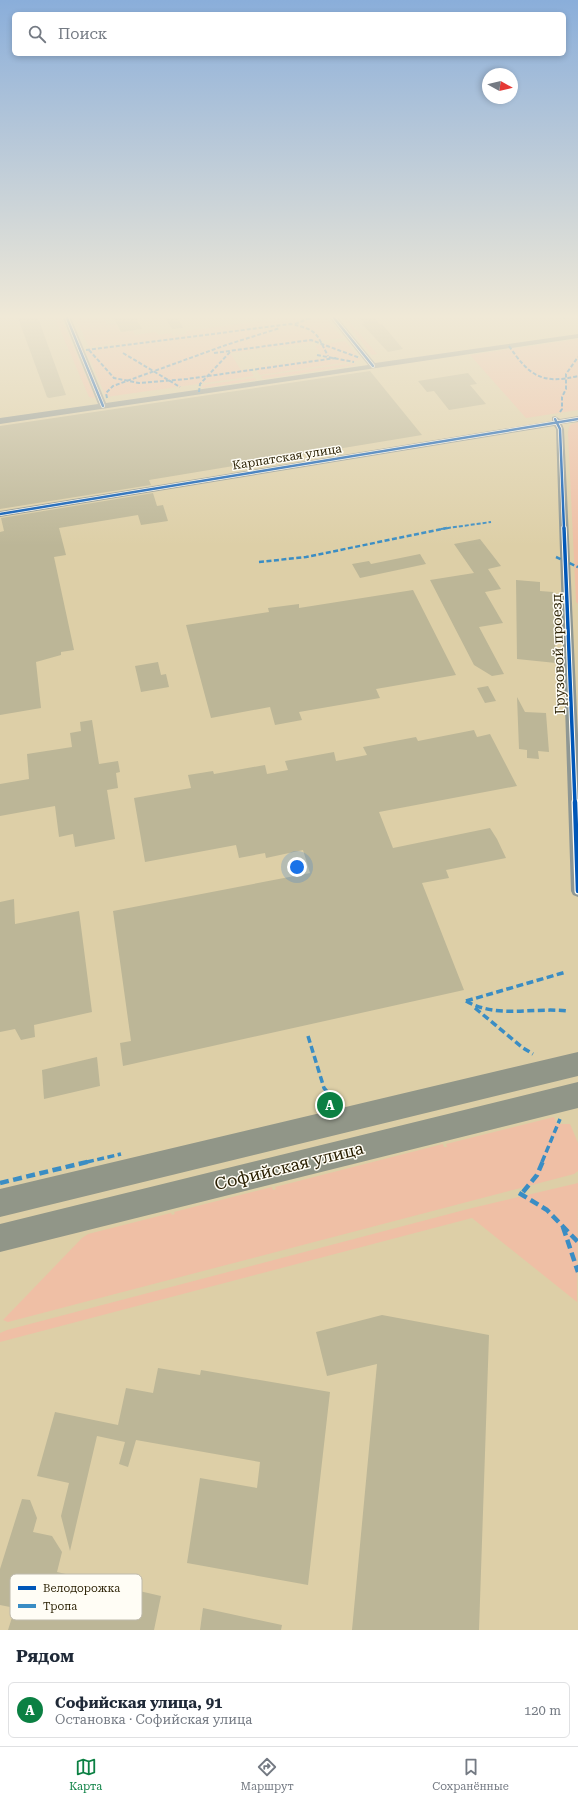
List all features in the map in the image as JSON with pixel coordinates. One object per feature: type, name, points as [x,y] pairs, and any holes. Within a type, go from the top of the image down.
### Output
[{"type":"main road","name":"Софийская улица","points":[[0,1203],[578,1064]]},
{"type":"main road","name":"Софийская улица","points":[[0,1238],[578,1095]]},
{"type":"street","points":[[98,394],[103,406]]},
{"type":"street","points":[[0,421],[184,394]]},
{"type":"street","name":"Карпатская улица","points":[[0,514],[557,421],[578,415]]},
{"type":"street","name":"Карпатская улица","points":[[0,509],[557,421],[578,419]]},
{"type":"street","name":"Грузовой проезд","points":[[557,421],[560,429],[578,891]]},
{"type":"shaded area","points":[[88,394],[94,394],[95,397],[94,398],[89,397]]},
{"type":"shaded area","points":[[105,394],[127,394],[106,397]]},
{"type":"shaded area","points":[[505,394],[578,394],[578,410],[526,418]]},
{"type":"shaded area","points":[[578,422],[578,604],[576,602],[568,432],[570,425]]},
{"type":"shaded area","points":[[554,1117],[557,1124],[570,1124],[578,1143],[578,1171],[574,1174],[8,1322],[3,1320],[82,1238],[88,1234],[171,1213],[172,1215],[175,1214],[174,1212],[272,1187],[273,1190],[276,1189],[275,1187],[443,1144],[444,1147],[447,1147],[446,1144]]},
{"type":"shaded area","points":[[578,1183],[577,1302],[472,1218],[0,1342],[0,1333],[7,1330],[468,1209]]},
{"type":"building","points":[[46,394],[66,395],[49,398]]},
{"type":"building","points":[[215,394],[389,394],[422,435],[149,480],[151,485],[0,509],[0,426]]},
{"type":"building","points":[[436,394],[478,394],[486,404],[449,410]]},
{"type":"building","points":[[153,493],[157,506],[163,505],[168,521],[141,525],[138,515],[59,528],[66,555],[54,557],[74,650],[61,652],[61,655],[36,662],[41,708],[0,715],[0,532],[4,531],[1,518]]},
{"type":"building","points":[[480,539],[501,566],[488,569],[501,589],[485,592],[503,623],[479,627],[504,674],[492,676],[474,665],[430,580],[474,573],[454,544]]},
{"type":"building","points":[[420,554],[426,564],[360,578],[352,564],[369,561],[371,564]]},
{"type":"building","points":[[516,580],[540,582],[540,591],[553,592],[556,663],[517,659]]},
{"type":"building","points":[[413,590],[456,675],[376,689],[380,698],[299,712],[302,720],[275,725],[270,707],[211,718],[186,625],[269,612],[268,608],[299,604],[299,608]]},
{"type":"building","points":[[158,662],[161,675],[166,674],[169,687],[141,692],[135,666]]},
{"type":"building","points":[[488,686],[496,701],[485,703],[477,688]]},
{"type":"building","points":[[517,697],[525,712],[546,713],[549,752],[538,751],[539,759],[527,758],[527,750],[519,749]]},
{"type":"building","points":[[92,720],[99,764],[118,761],[120,772],[116,773],[118,788],[107,790],[115,839],[75,847],[73,834],[59,837],[55,806],[0,816],[0,784],[29,779],[27,754],[72,747],[70,733],[81,731],[80,722]]},
{"type":"building","points":[[474,730],[477,737],[490,734],[517,786],[379,812],[393,848],[490,828],[497,839],[506,858],[446,870],[449,878],[422,883],[464,990],[123,1066],[120,1043],[131,1041],[113,911],[310,873],[303,850],[266,858],[265,853],[239,858],[236,845],[145,862],[134,798],[191,788],[188,775],[213,771],[214,774],[265,765],[267,774],[288,770],[285,761],[334,752],[336,761],[367,755],[363,747],[416,737],[418,741]]},
{"type":"building","points":[[14,899],[15,924],[79,911],[92,1012],[34,1025],[35,1037],[21,1040],[15,1029],[0,1032],[0,902]]},
{"type":"building","points":[[97,1057],[100,1086],[44,1099],[42,1070]]},
{"type":"building","points":[[382,1315],[489,1335],[479,1630],[352,1630],[377,1364],[327,1376],[316,1332]]},
{"type":"building","points":[[158,1368],[200,1375],[201,1370],[330,1392],[308,1585],[187,1563],[200,1478],[257,1488],[260,1462],[136,1440],[128,1467],[119,1464],[125,1442],[97,1436],[70,1551],[61,1516],[69,1483],[37,1476],[55,1412],[118,1425],[126,1388],[153,1393]]},
{"type":"building","points":[[22,1499],[30,1500],[37,1518],[33,1532],[52,1536],[62,1552],[57,1572],[66,1574],[10,1574],[10,1607],[0,1605],[0,1569]]},
{"type":"building","points":[[142,1592],[161,1596],[154,1630],[8,1630],[11,1620],[142,1620]]},
{"type":"building","points":[[203,1608],[282,1625],[281,1630],[200,1630]]},
{"type":"marked path","points":[[106,394],[107,398]]},
{"type":"marked path","points":[[560,412],[562,409],[563,394]]},
{"type":"marked path","points":[[259,562],[306,557],[409,534],[491,522]]},
{"type":"marked path","points":[[556,557],[578,567]]},
{"type":"marked path","points":[[466,1001],[566,972]]},
{"type":"marked path","points":[[466,1001],[475,1006],[493,1011],[542,1009],[567,1011]]},
{"type":"marked path","points":[[475,1008],[523,1048],[533,1054]]},
{"type":"marked path","points":[[308,1036],[324,1088],[336,1102]]},
{"type":"marked path","points":[[523,1192],[537,1175],[560,1119]]},
{"type":"marked path","points":[[0,1183],[121,1154]]},
{"type":"marked path","points":[[519,1193],[547,1210],[578,1242]]},
{"type":"marked path","points":[[563,1227],[578,1272]]},
{"type":"cycle path","points":[[98,394],[103,406]]},
{"type":"cycle path","points":[[555,419],[560,429],[578,891]]},
{"type":"cycle path","points":[[0,514],[578,419]]},
{"type":"place","name":"Софийская улица, 91","points":[[330,1105]]}]
